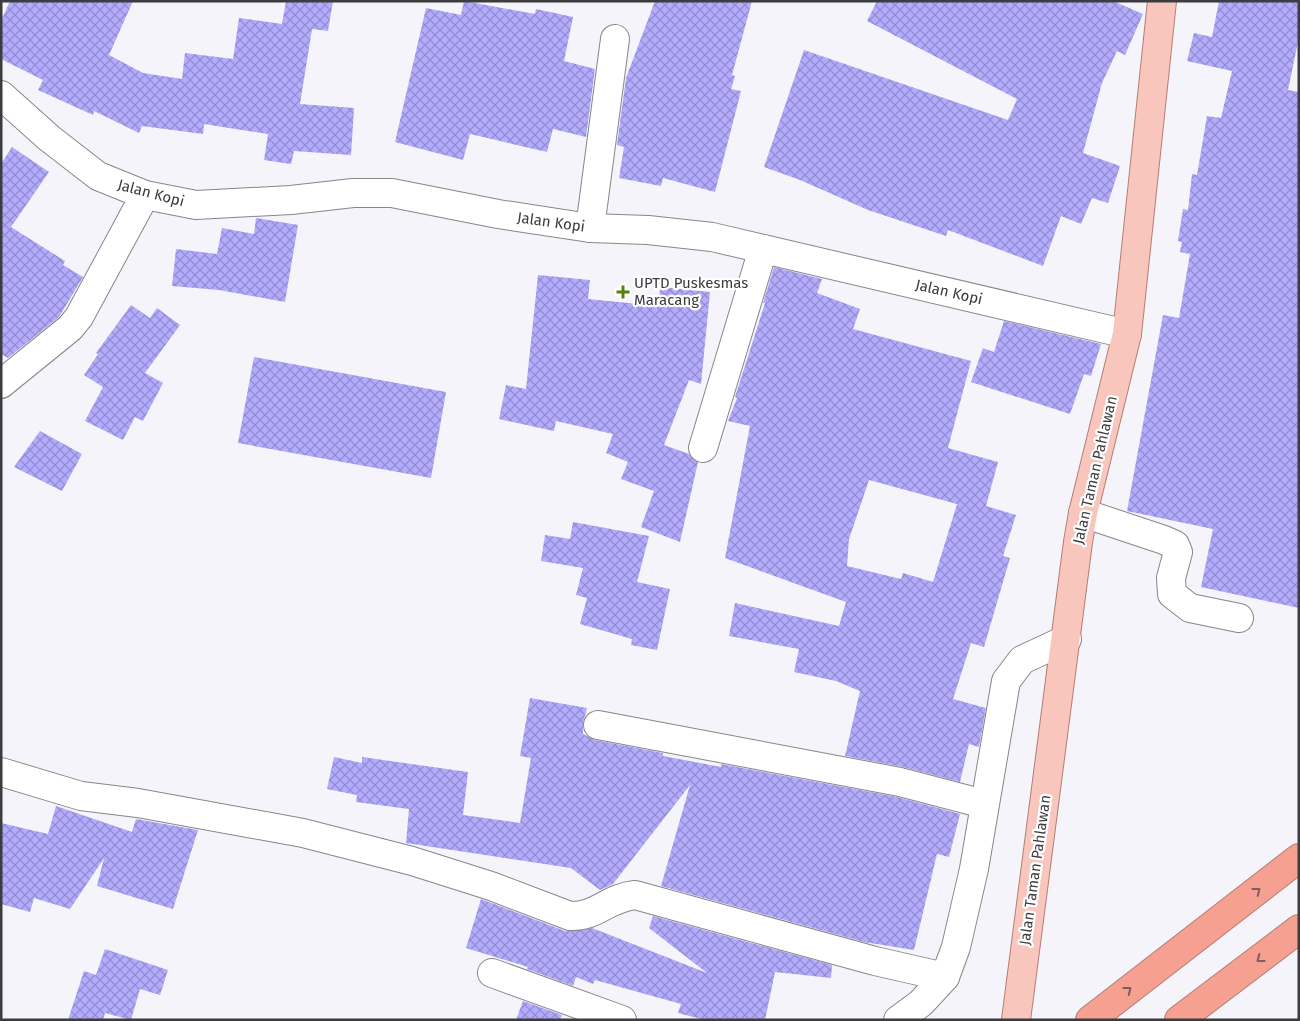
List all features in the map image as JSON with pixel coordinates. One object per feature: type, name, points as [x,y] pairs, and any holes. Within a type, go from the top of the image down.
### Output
[{"type":"highway","points":[[1090,1020],[1299,858]]},
{"type":"highway","points":[[1179,1020],[1299,929]]},
{"type":"main road","name":"Jalan Taman Pahlawan","points":[[1017,1009],[1083,513],[1127,334],[1162,1]]},
{"type":"street","points":[[590,228],[616,39]]},
{"type":"street","name":"Jalan Kopi","points":[[1,95],[49,138],[98,176],[145,195],[196,205],[291,200],[353,193],[392,193],[498,214],[590,228],[685,233],[763,249],[1127,334]]},
{"type":"street","points":[[1,384],[70,328],[79,317],[145,195]]},
{"type":"street","points":[[703,448],[763,249]]},
{"type":"street","points":[[1083,513],[1164,540],[1175,546],[1178,552],[1171,578],[1172,594],[1190,608],[1239,618]]},
{"type":"street","points":[[898,1020],[921,1003],[945,977],[956,947],[970,886],[1002,699],[1011,672],[1022,660],[1067,639]]},
{"type":"street","points":[[598,725],[900,782],[984,804]]},
{"type":"street","points":[[1,772],[81,796],[138,803],[303,833],[412,861],[491,886],[570,916],[584,916],[620,897],[635,896],[875,961],[945,977]]},
{"type":"street","points":[[492,973],[622,1020]]},
{"type":"building","points":[[10,1],[133,1],[109,55],[143,73],[182,79],[185,53],[233,59],[239,18],[282,24],[286,1],[333,1],[328,31],[312,29],[300,104],[354,108],[351,155],[294,151],[291,164],[264,160],[268,134],[204,124],[203,134],[142,126],[139,133],[94,111],[93,115],[38,90],[43,80],[1,59],[1,21]]},
{"type":"building","points":[[464,1],[535,14],[536,9],[573,17],[564,61],[595,69],[586,137],[553,129],[547,152],[470,134],[463,160],[395,142],[426,8],[461,15]]},
{"type":"building","points":[[655,1],[752,1],[732,75],[735,76],[731,89],[741,91],[715,192],[663,178],[661,186],[619,178],[624,147],[617,145],[626,78]]},
{"type":"building","points":[[877,1],[1113,1],[1143,14],[1125,55],[1117,51],[1102,83],[1083,153],[1120,166],[1108,203],[1092,198],[1081,224],[1061,216],[1043,266],[948,230],[946,236],[868,210],[800,180],[764,167],[804,50],[1008,120],[1017,99],[867,21]]},
{"type":"building","points":[[1219,1],[1299,1],[1299,37],[1288,90],[1299,92],[1299,608],[1201,587],[1213,529],[1127,511],[1163,315],[1179,318],[1190,254],[1180,252],[1182,242],[1178,241],[1183,209],[1188,210],[1192,174],[1197,175],[1207,116],[1221,118],[1232,71],[1187,61],[1194,33],[1212,37]]},
{"type":"building","points":[[12,147],[49,172],[11,227],[65,261],[63,265],[83,277],[59,317],[8,358],[1,354],[1,164]]},
{"type":"building","points":[[256,218],[298,225],[285,302],[219,290],[172,286],[176,249],[217,254],[222,228],[254,234]]},
{"type":"building","points":[[774,267],[822,279],[817,293],[860,309],[853,329],[971,361],[948,448],[998,462],[986,506],[1016,515],[1003,556],[1010,558],[984,647],[971,643],[953,699],[986,708],[979,747],[969,744],[960,782],[903,767],[845,756],[860,691],[836,681],[794,672],[799,649],[729,636],[735,603],[839,626],[846,602],[725,558],[750,426],[728,421],[737,398],[735,397],[765,303],[763,303]],"holes":[[[869,480],[957,504],[933,582],[903,573],[901,579],[847,566],[849,539]]]},
{"type":"building","points":[[538,275],[590,280],[588,299],[659,306],[660,287],[710,292],[701,384],[689,380],[664,445],[689,454],[698,462],[680,542],[641,527],[654,491],[621,479],[628,462],[606,453],[613,434],[556,421],[554,431],[499,419],[506,385],[526,389]]},
{"type":"building","points":[[131,305],[150,318],[157,308],[180,325],[145,373],[163,383],[143,421],[135,417],[123,440],[85,421],[103,387],[84,375],[98,354],[96,353]]},
{"type":"building","points":[[1004,321],[1101,344],[1091,376],[1084,374],[1070,414],[971,382],[983,348],[994,352]]},
{"type":"building","points":[[254,357],[446,392],[431,478],[238,443]]},
{"type":"building","points":[[40,431],[82,454],[62,491],[14,467]]},
{"type":"building","points":[[573,522],[649,536],[637,582],[670,589],[657,650],[631,645],[632,639],[580,624],[587,598],[576,595],[583,568],[541,561],[545,535],[570,539]]},
{"type":"building","points":[[530,698],[587,708],[583,723],[583,734],[595,740],[663,753],[663,756],[721,767],[721,764],[897,797],[960,814],[949,857],[937,854],[914,950],[864,942],[661,886],[690,785],[613,884],[600,890],[571,868],[406,843],[409,809],[356,802],[357,795],[327,789],[334,757],[362,763],[362,757],[468,772],[463,815],[520,823],[531,758],[520,756]]},
{"type":"building","points":[[56,806],[132,832],[136,819],[198,830],[173,909],[97,886],[104,858],[70,909],[34,898],[30,912],[1,904],[1,823],[48,834]]},
{"type":"building","points":[[481,899],[565,931],[592,928],[707,973],[649,928],[653,916],[832,965],[831,978],[775,972],[765,1020],[705,1020],[678,1013],[681,1004],[595,980],[593,984],[576,977],[573,986],[527,969],[528,967],[466,948]]},
{"type":"building","points":[[105,949],[168,970],[160,995],[140,989],[131,1020],[105,1013],[103,1020],[68,1020],[84,971],[96,975]]},
{"type":"building","points":[[523,1001],[562,1015],[560,1020],[516,1020]]},
{"type":"place","name":"UPTD Puskesmas Maracang","points":[[623,292]]}]
